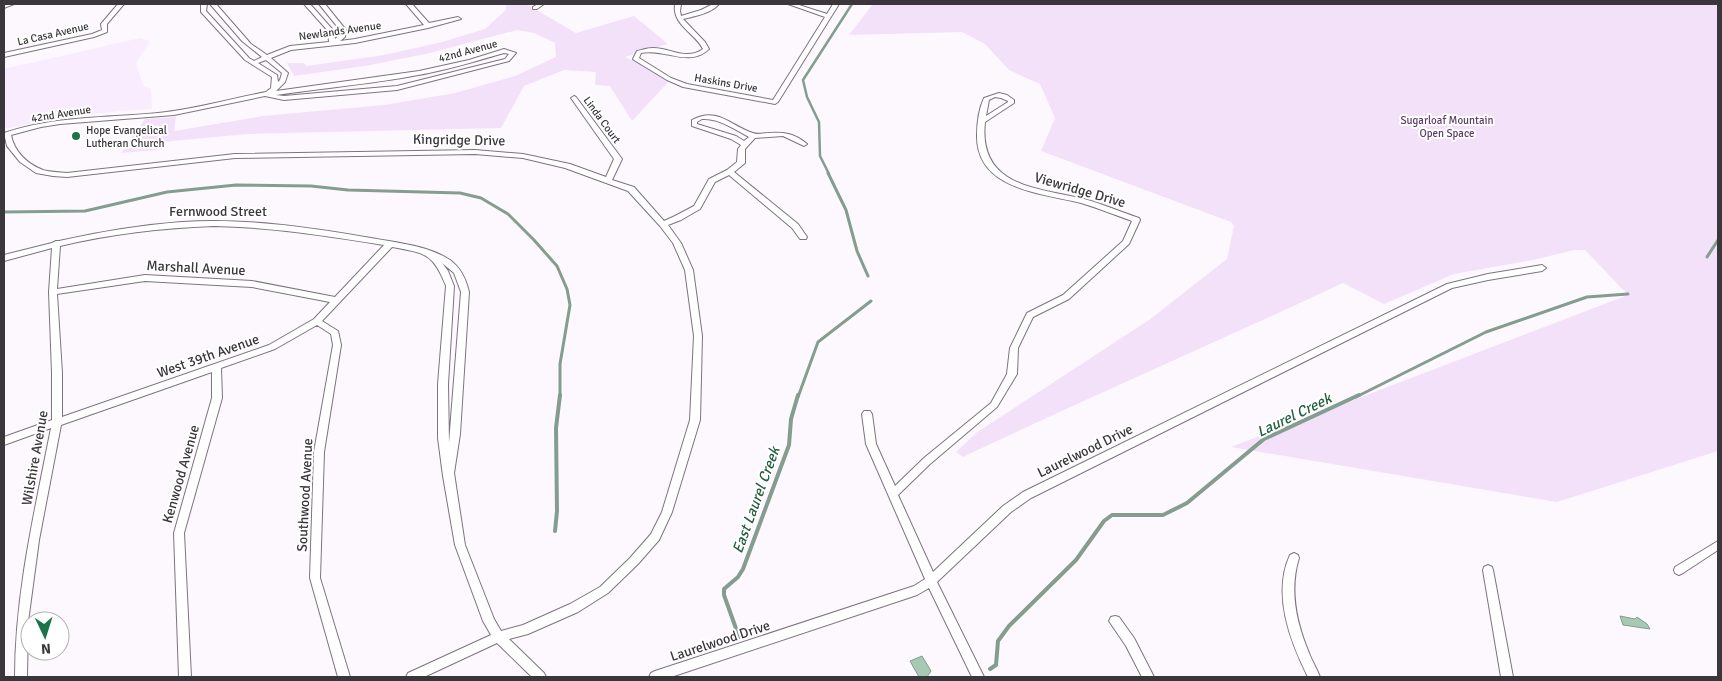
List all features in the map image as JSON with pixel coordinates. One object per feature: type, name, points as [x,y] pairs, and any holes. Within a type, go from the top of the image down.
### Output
[{"type":"street","points":[[4,6],[11,4]]},
{"type":"street","points":[[204,4],[203,11],[247,58],[256,62],[275,76],[274,87]]},
{"type":"street","points":[[213,4],[248,44],[276,62],[285,73],[283,82],[274,87],[267,95]]},
{"type":"street","points":[[307,4],[331,31],[332,43],[342,37],[344,30],[322,4]]},
{"type":"street","points":[[409,4],[428,26]]},
{"type":"street","points":[[535,8],[541,4]]},
{"type":"street","points":[[678,4],[679,18],[712,8],[716,4]]},
{"type":"street","points":[[791,4],[829,16]]},
{"type":"street","points":[[775,102],[836,4]]},
{"type":"street","name":"La Casa Avenue","points":[[4,55],[105,31],[104,24],[120,5]]},
{"type":"street","name":"Haskins Drive","points":[[679,18],[704,42],[706,49],[700,54],[690,57],[653,49],[639,52],[636,59],[669,79],[685,86],[775,102]]},
{"type":"street","name":"Newlands Avenue","points":[[256,62],[290,48],[355,41],[458,20]]},
{"type":"street","name":"42nd Avenue","points":[[5,135],[47,124],[90,119],[158,115],[287,91],[402,78],[444,69],[504,51],[513,53],[508,60],[397,88],[284,98],[267,95]]},
{"type":"street","name":"Linda Court","points":[[574,98],[618,159],[608,180]]},
{"type":"street","points":[[745,145],[729,135],[700,128],[694,125],[694,120],[698,117],[706,116],[715,118],[753,136],[784,134],[804,144]]},
{"type":"street","name":"Viewridge Drive","points":[[893,494],[927,461],[994,405],[1012,374],[1014,348],[1030,315],[1066,297],[1126,242],[1136,220],[1086,203],[1008,182],[986,159],[981,142],[982,122]]},
{"type":"street","name":"Kingridge Drive","points":[[5,135],[11,149],[29,165],[40,172],[67,175],[235,156],[474,152],[532,158],[567,166],[631,189],[677,242],[690,270],[698,336],[695,420],[667,512],[655,537],[634,561],[604,590],[552,618],[498,637],[412,677]]},
{"type":"street","points":[[663,224],[698,207],[712,181],[741,164],[741,149],[753,136]]},
{"type":"street","points":[[730,172],[795,226],[803,237]]},
{"type":"street","name":"Fernwood Street","points":[[4,258],[56,243],[124,231],[217,223],[294,228],[390,244],[414,249],[448,262],[457,271],[465,292],[455,434],[448,476]]},
{"type":"street","name":"Wilshire Avenue","points":[[21,677],[22,622],[30,567],[57,422],[57,373],[53,292],[56,243]]},
{"type":"street","name":"West 39th Avenue","points":[[4,441],[272,348],[317,321],[390,244]]},
{"type":"street","name":"Fernwood Street","points":[[434,256],[444,271],[451,294],[443,384],[443,438],[460,546],[489,621],[498,637],[540,677]]},
{"type":"street","name":"Laurelwood Drive","points":[[655,677],[918,590],[931,582],[1007,509],[1027,495],[1450,286],[1482,278],[1542,268]]},
{"type":"street","name":"Marshall Avenue","points":[[53,292],[145,278],[252,284],[336,300]]},
{"type":"street","name":"Southwood Avenue","points":[[317,321],[335,333],[337,346],[319,452],[315,578],[344,677]]},
{"type":"street","name":"Kenwood Avenue","points":[[186,677],[179,533],[216,398],[216,368]]},
{"type":"street","points":[[867,414],[872,444],[893,494],[931,582],[978,677]]},
{"type":"street","points":[[1678,570],[1718,546]]},
{"type":"street","points":[[1294,558],[1288,569],[1287,582],[1292,616],[1300,643],[1314,677]]},
{"type":"street","points":[[1488,570],[1507,677]]},
{"type":"street","points":[[1115,621],[1130,642],[1148,677]]},
{"type":"shaded area","points":[[140,38],[150,41],[136,63],[143,85],[151,89],[152,109],[52,119],[4,129],[4,69]]},
{"type":"shaded area","points":[[1620,616],[1635,619],[1637,617],[1647,624],[1650,629],[1623,625]]},
{"type":"shaded area","points":[[922,656],[931,671],[927,677],[919,677],[910,661]]},
{"type":"green space","points":[[506,4],[526,4],[576,33],[634,16],[668,44],[625,57],[672,78],[632,121],[610,86],[595,85],[596,72],[564,70],[524,86],[501,128],[248,134],[162,142],[157,150],[121,153],[145,119],[176,117],[174,131],[263,116],[384,105],[455,93],[515,76],[556,57],[555,43],[534,33],[517,30],[430,53],[365,66],[294,76],[287,63],[304,63],[306,66],[384,55],[442,42],[485,29],[506,10]]},
{"type":"green space","name":"Sugarloaf Mountain Open Space","points":[[873,4],[1718,4],[1718,451],[1557,502],[1231,447],[1628,295],[1585,250],[1574,250],[1533,260],[1454,274],[1384,304],[1343,283],[963,457],[956,452],[976,433],[1149,320],[1227,259],[1234,226],[1231,222],[1041,151],[1055,118],[1040,84],[1009,70],[985,44],[962,32],[849,35]]},
{"type":"waterway","name":"East Laurel Creek","points":[[829,174],[820,156],[819,122],[807,97],[803,80],[852,4]]},
{"type":"waterway","name":"East Laurel Creek","points":[[828,173],[846,210],[857,251],[868,276]]},
{"type":"waterway","points":[[4,212],[85,211],[167,192],[236,185],[311,186],[348,190],[460,193],[481,198],[508,214],[534,240],[557,266],[567,289],[570,305],[560,364],[560,395]]},
{"type":"waterway","name":"Laurel Creek","points":[[1707,257],[1718,240]]},
{"type":"waterway","name":"Laurel Creek","points":[[1356,397],[1486,332],[1587,297],[1628,294]]},
{"type":"waterway","name":"East Laurel Creek","points":[[798,397],[818,342],[871,301]]},
{"type":"waterway","points":[[555,531],[557,511],[556,428],[560,395]]},
{"type":"waterway","name":"East Laurel Creek","points":[[739,637],[724,595],[724,589],[738,577],[743,569],[789,445],[791,419],[798,395]]},
{"type":"waterway","name":"Laurel Creek","points":[[990,669],[996,665],[998,641],[1009,626],[1076,560],[1104,521],[1112,515],[1163,515],[1187,503],[1264,439],[1359,395]]},
{"type":"place","name":"Hope Evangelical Lutheran Church","points":[[76,136]]}]
